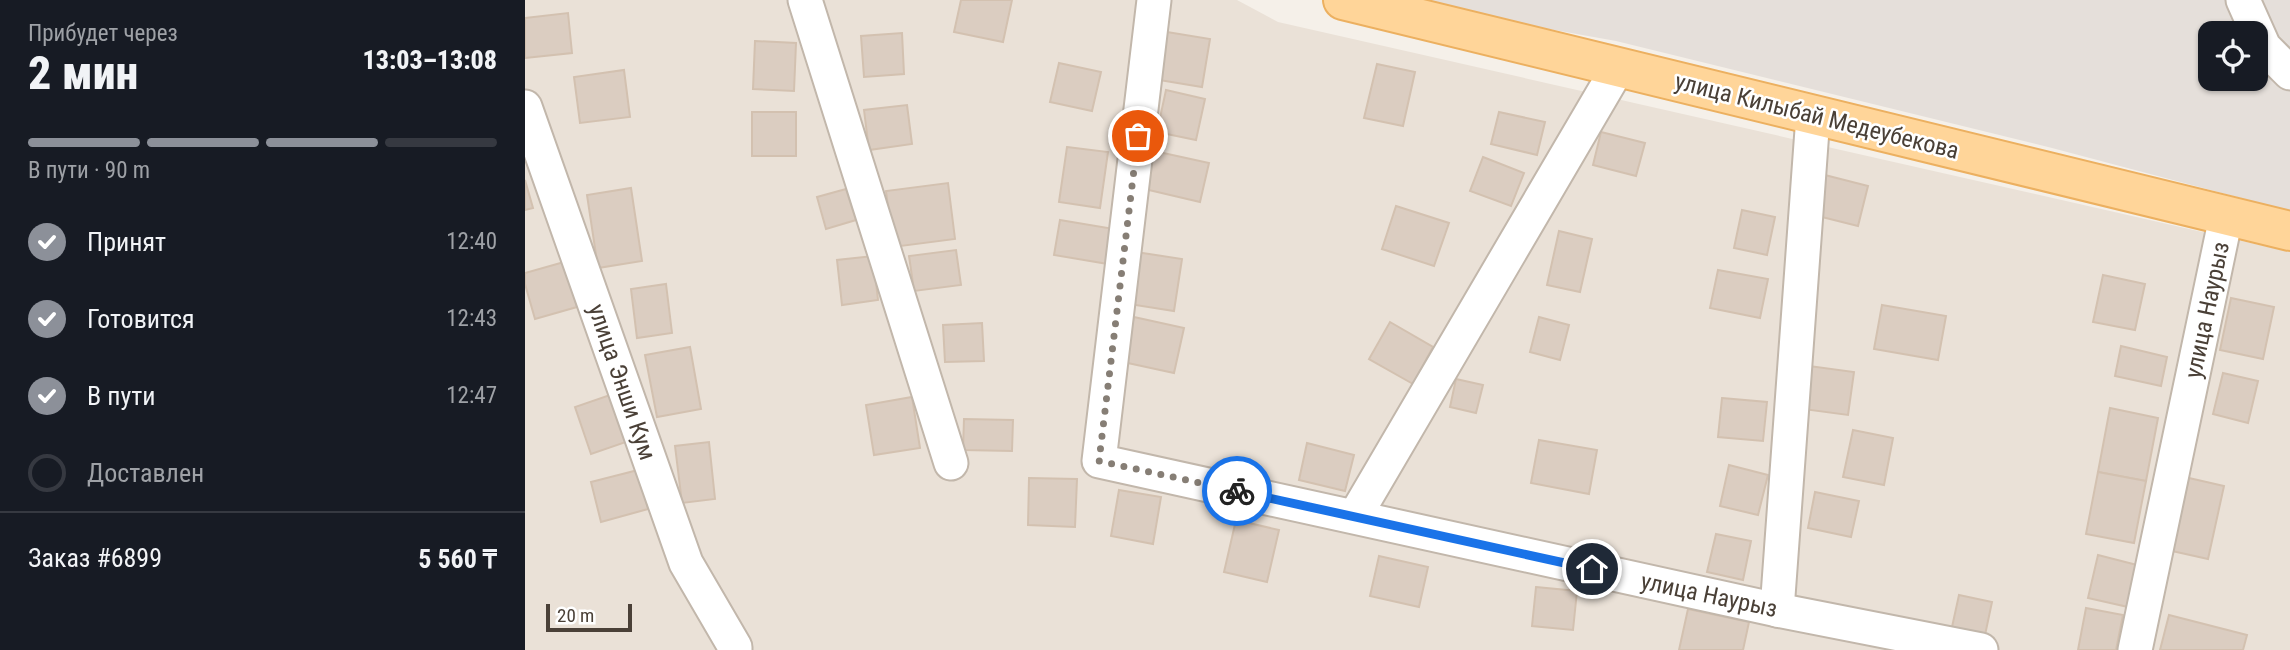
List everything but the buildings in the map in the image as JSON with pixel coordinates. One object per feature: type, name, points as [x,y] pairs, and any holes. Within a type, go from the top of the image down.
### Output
[{"type":"main road","name":"улица Килыбай Медеубекова","points":[[1343,0],[2290,231]]},
{"type":"street","points":[[805,0],[951,463]]},
{"type":"street","name":"улица Наурыз","points":[[1154,0],[1099,461],[1777,610],[1981,650]]},
{"type":"street","points":[[2243,0],[2264,47],[2290,73]]},
{"type":"street","points":[[1356,516],[1619,66]]},
{"type":"street","name":"улица Энши Кум","points":[[525,107],[686,563],[735,650]]},
{"type":"street","points":[[1777,610],[1813,116]]},
{"type":"street","name":"улица Наурыз","points":[[2136,650],[2226,217]]},
{"type":"shaded area","points":[[525,0],[1237,0],[1278,22],[2290,252],[2290,650],[525,650]]},
{"type":"shaded area","points":[[1389,0],[2290,0],[2290,211],[2052,148],[1616,41]]},
{"type":"way so far","points":[[1138,136],[1099,461],[1237,491]]},
{"type":"route","points":[[1237,491],[1592,569]]}]
